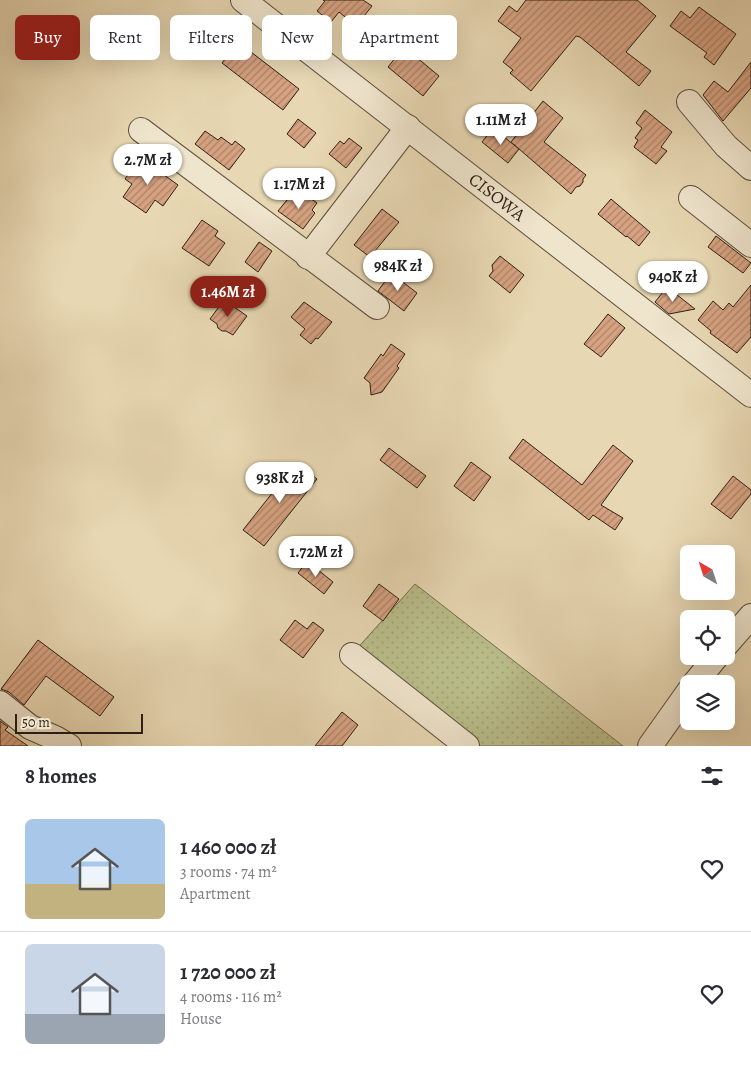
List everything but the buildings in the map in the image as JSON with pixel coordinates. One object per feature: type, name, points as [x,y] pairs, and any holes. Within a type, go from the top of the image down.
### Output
[{"type":"street","name":"CISOWA","points":[[243,0],[751,395]]},
{"type":"street","points":[[689,102],[726,146],[751,168]]},
{"type":"street","points":[[308,257],[408,127]]},
{"type":"street","points":[[141,130],[377,307]]},
{"type":"street","points":[[691,198],[751,245]]},
{"type":"street","points":[[735,635],[751,616]]},
{"type":"street","points":[[352,655],[467,746]]},
{"type":"street","points":[[701,675],[710,665]]},
{"type":"street","points":[[0,703],[30,727],[57,738],[69,746]]},
{"type":"street","points":[[650,746],[680,704]]},
{"type":"green space","points":[[415,584],[623,746],[474,746],[354,652]]}]
